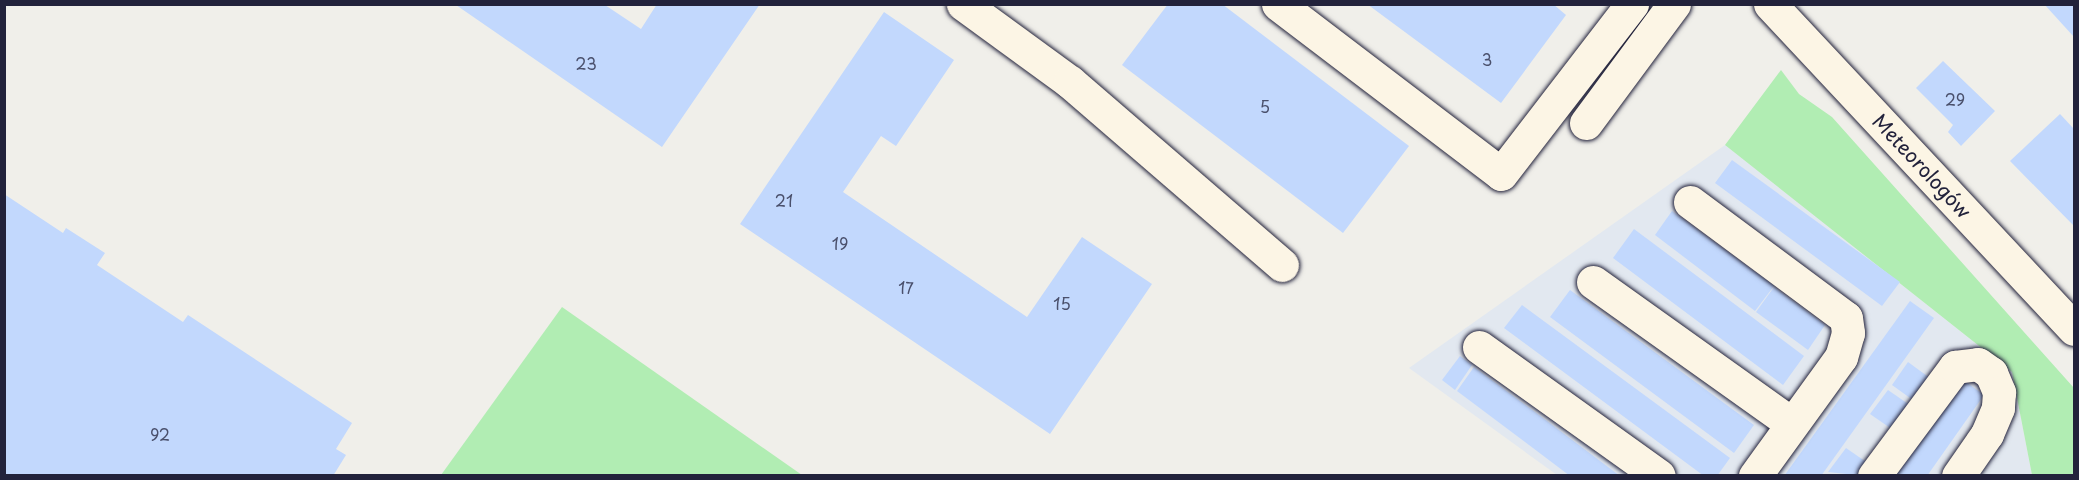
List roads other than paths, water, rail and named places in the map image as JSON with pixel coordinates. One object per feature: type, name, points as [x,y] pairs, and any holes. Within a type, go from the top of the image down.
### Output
[{"type":"street","points":[[963,4],[1070,82],[1282,265]]},
{"type":"street","points":[[1278,4],[1501,174],[1620,9]]},
{"type":"street","points":[[1586,123],[1674,4]]},
{"type":"street","name":"Meteorologów","points":[[1770,4],[2074,329]]},
{"type":"street","points":[[1690,202],[1846,318],[1848,333],[1841,357],[1755,476]]},
{"type":"street","points":[[1593,282],[1792,424]]},
{"type":"street","points":[[1479,347],[1659,476]]},
{"type":"street","points":[[1874,476],[1955,367],[1978,364],[1991,373],[1999,392],[1998,408],[1987,434],[1958,476]]}]
